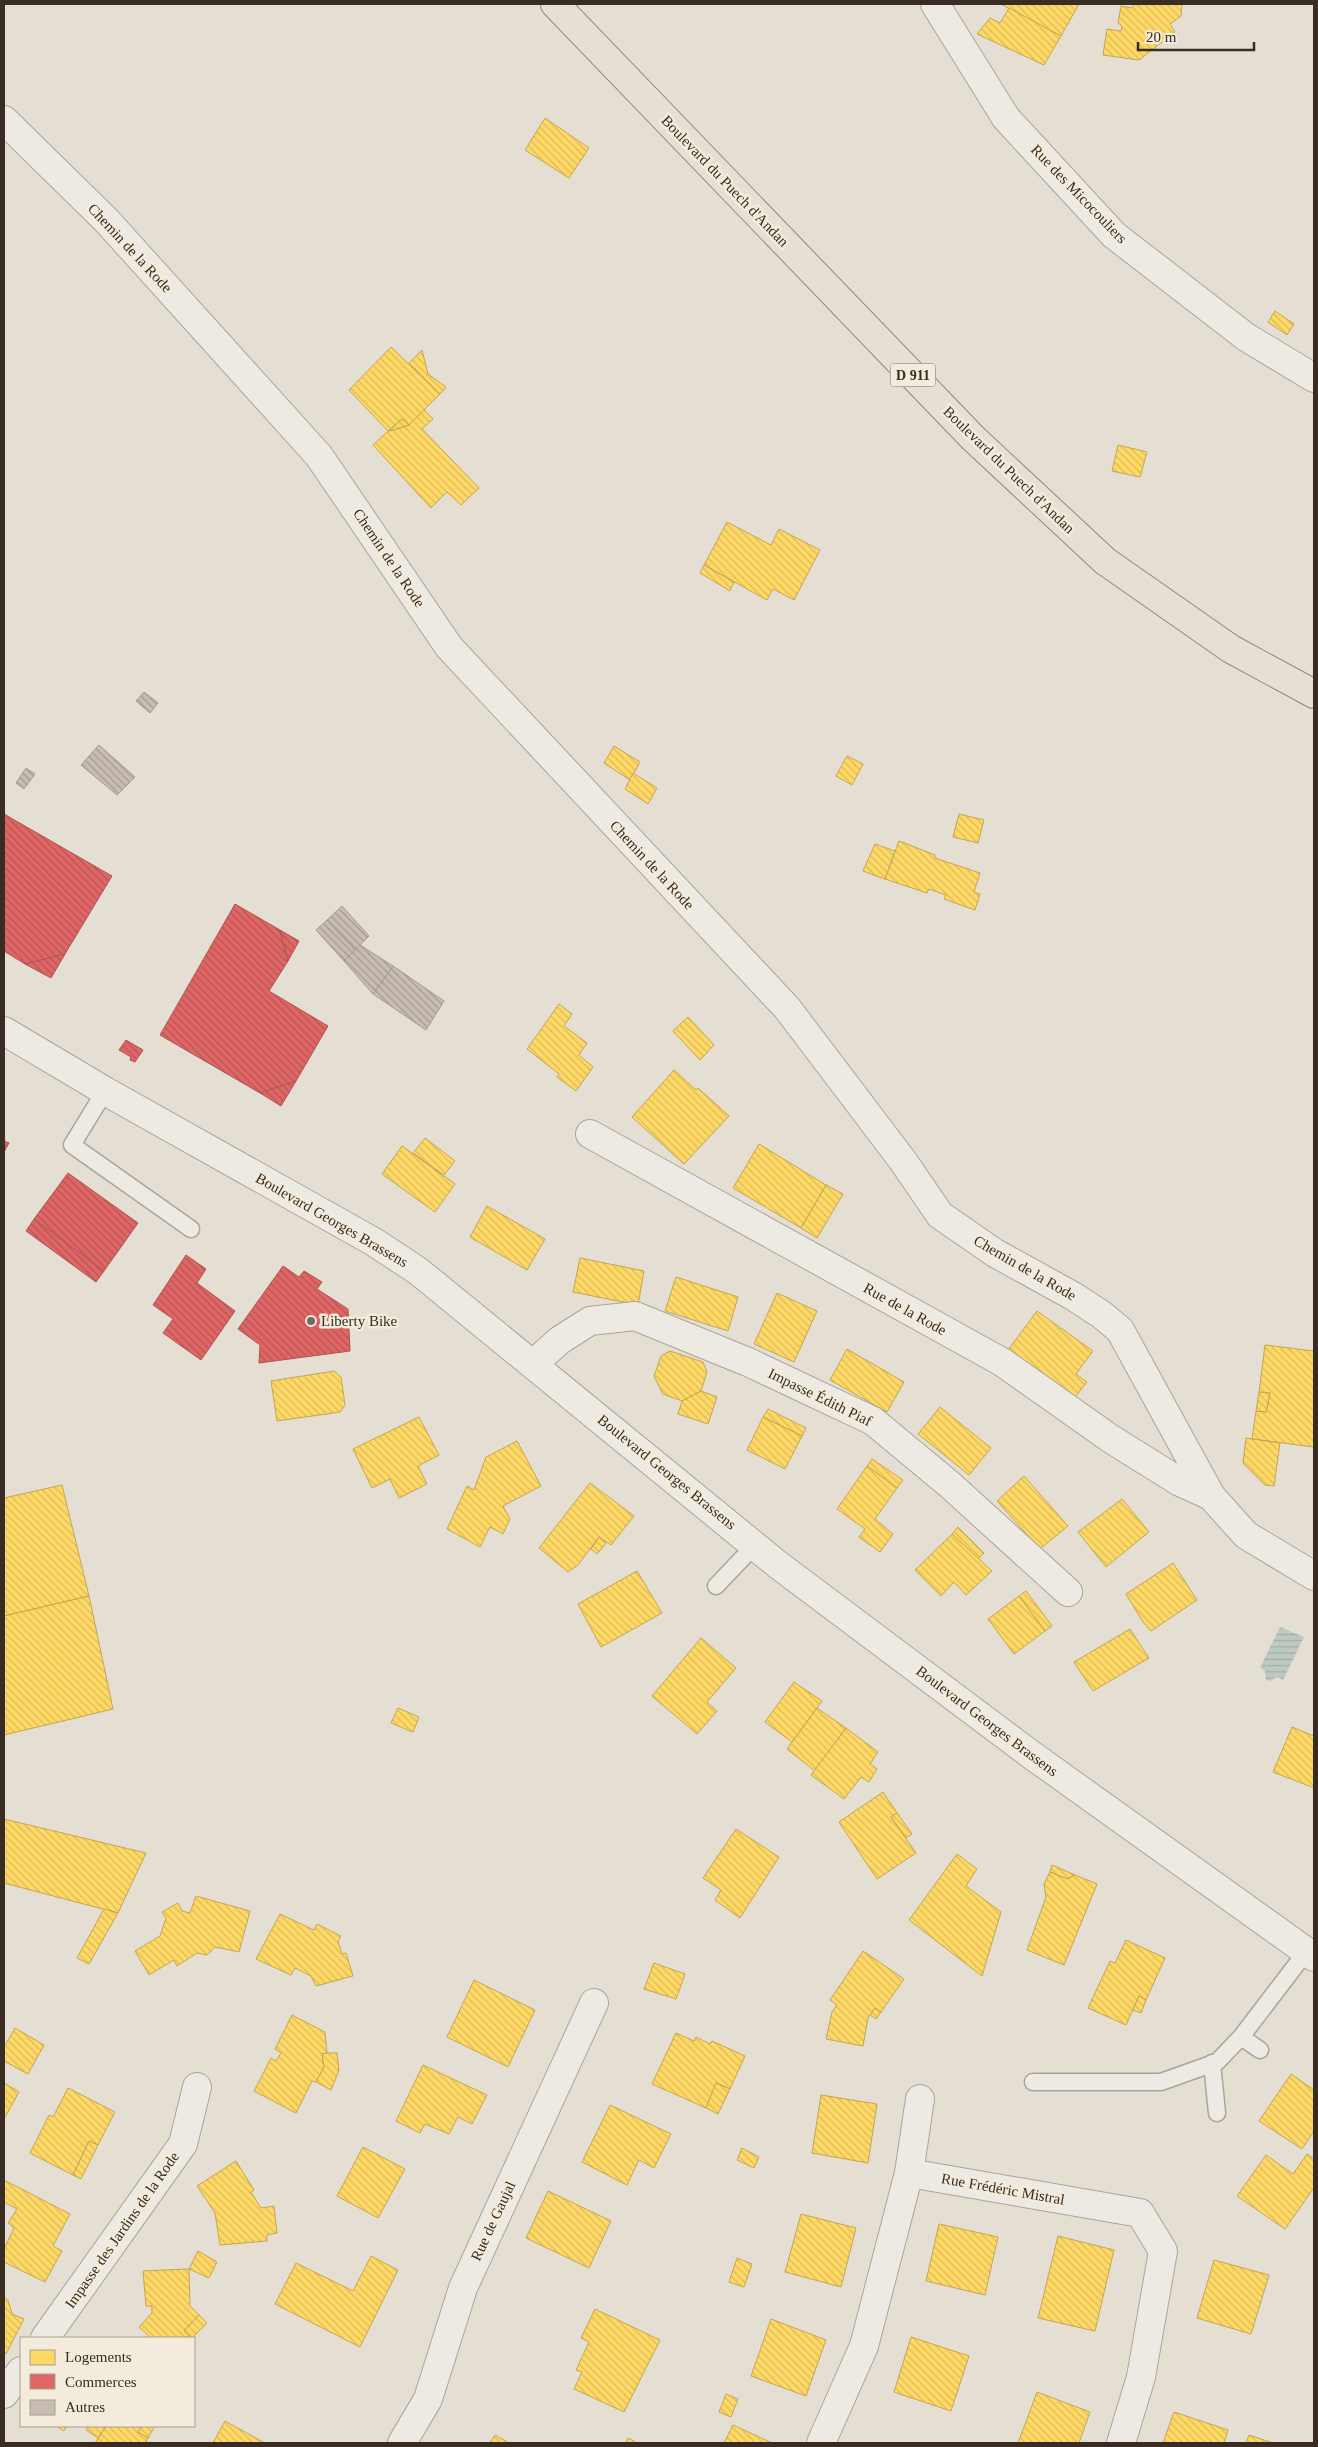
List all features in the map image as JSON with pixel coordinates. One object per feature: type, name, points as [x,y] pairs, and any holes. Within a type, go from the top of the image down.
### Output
[{"type":"main road","name":"Boulevard du Puech d'Andan","points":[[555,4],[973,438],[1105,561],[1230,649],[1314,694]]},
{"type":"street","name":"Rue des Micocouliers","points":[[935,4],[1006,118],[1114,235],[1246,337],[1314,378]]},
{"type":"street","name":"Chemin de la Rode","points":[[4,120],[107,220],[319,456],[449,647],[787,1008],[903,1161],[940,1215],[995,1253],[1074,1296],[1120,1330],[1211,1496],[1246,1535],[1314,1576]]},
{"type":"street","name":"Boulevard Georges Brassens","points":[[4,1031],[105,1091],[374,1242],[418,1271],[534,1363],[755,1545],[1033,1756],[1310,1955]]},
{"type":"street","name":"Rue de la Rode","points":[[590,1134],[1002,1362],[1111,1439],[1180,1482],[1211,1496]]},
{"type":"street","name":"Impasse Édith Piaf","points":[[534,1363],[560,1340],[590,1321],[635,1316],[748,1362],[873,1421],[949,1484],[1068,1592]]},
{"type":"street","name":"Rue de Gaujal","points":[[402,2443],[428,2399],[463,2288],[594,2002]]},
{"type":"street","name":"Impasse des Jardins de la Rode","points":[[46,2337],[182,2144],[197,2087]]},
{"type":"street","points":[[820,2443],[864,2346],[909,2173],[920,2100]]},
{"type":"street","name":"Rue Frédéric Mistral","points":[[909,2173],[1140,2213],[1163,2251],[1141,2377],[1121,2443]]},
{"type":"street","points":[[4,2394],[20,2371]]},
{"type":"lane","points":[[105,1091],[72,1145],[191,1229]]},
{"type":"lane","points":[[716,1586],[755,1545]]},
{"type":"lane","points":[[1033,2082],[1161,2082],[1217,2062],[1241,2037],[1310,1955]]},
{"type":"lane","points":[[1241,2037],[1260,2050]]},
{"type":"lane","points":[[1212,2063],[1217,2113]]},
{"type":"shaded area","points":[[1280,1627],[1304,1637],[1283,1680],[1277,1677],[1270,1681],[1266,1680],[1265,1671],[1260,1668]]},
{"type":"building: Logements","points":[[1001,4],[1079,4],[1061,36]]},
{"type":"building: Logements","points":[[1135,4],[1182,4],[1181,16],[1170,24],[1175,32],[1139,60],[1103,55],[1107,29],[1121,31],[1122,26],[1118,23],[1121,6],[1131,8]]},
{"type":"building: Logements","points":[[1009,8],[1061,36],[1044,65],[977,34],[990,18],[1000,23]]},
{"type":"building: Logements","points":[[545,118],[589,148],[569,178],[525,150]]},
{"type":"building: Logements","points":[[1275,311],[1294,324],[1287,335],[1268,322]]},
{"type":"building: Logements","points":[[391,347],[440,394],[409,425],[402,419],[388,431],[349,390]]},
{"type":"building: Logements","points":[[422,350],[428,374],[446,387],[440,394],[409,363]]},
{"type":"building: Logements","points":[[424,410],[433,419],[422,429],[479,488],[461,505],[447,492],[431,508],[373,445],[388,431],[409,425]]},
{"type":"building: Logements","points":[[402,419],[409,425],[390,431],[396,424]]},
{"type":"building: Logements","points":[[1118,445],[1147,452],[1140,477],[1112,471]]},
{"type":"building: Logements","points":[[727,522],[771,545],[779,529],[820,550],[794,600],[773,589],[767,600],[704,565]]},
{"type":"building: Logements","points":[[704,565],[734,582],[730,591],[700,573]]},
{"type":"building: Logements","points":[[614,746],[640,762],[630,780],[604,763]]},
{"type":"building: Logements","points":[[847,756],[863,764],[852,785],[836,776]]},
{"type":"building: Logements","points":[[633,773],[657,788],[648,804],[625,789]]},
{"type":"building: Logements","points":[[959,814],[984,820],[978,843],[953,837]]},
{"type":"building: Logements","points":[[899,841],[935,855],[935,858],[980,873],[974,892],[980,894],[975,910],[944,899],[946,895],[929,889],[927,893],[885,879]]},
{"type":"building: Logements","points":[[875,844],[895,851],[885,879],[863,871]]},
{"type":"building: Logements","points":[[559,1004],[572,1014],[564,1026],[587,1043],[579,1055],[593,1067],[576,1091],[557,1077],[559,1074],[527,1049]]},
{"type":"building: Logements","points":[[688,1017],[714,1045],[700,1060],[673,1031]]},
{"type":"building: Logements","points":[[674,1070],[696,1090],[698,1088],[729,1116],[684,1164],[632,1117]]},
{"type":"building: Logements","points":[[425,1138],[455,1161],[444,1175],[413,1153]]},
{"type":"building: Logements","points":[[759,1144],[826,1185],[801,1228],[733,1188]]},
{"type":"building: Logements","points":[[402,1146],[455,1184],[435,1212],[382,1174]]},
{"type":"building: Logements","points":[[826,1185],[843,1194],[817,1238],[801,1228]]},
{"type":"building: Logements","points":[[487,1206],[545,1239],[527,1270],[470,1237]]},
{"type":"building: Logements","points":[[580,1258],[644,1271],[638,1305],[573,1292]]},
{"type":"building: Logements","points":[[676,1277],[738,1297],[728,1331],[665,1311]]},
{"type":"building: Logements","points":[[777,1293],[817,1311],[794,1362],[754,1344]]},
{"type":"building: Logements","points":[[1037,1311],[1093,1351],[1076,1374],[1087,1382],[1075,1397],[1008,1350]]},
{"type":"building: Logements","points":[[1265,1345],[1314,1351],[1314,1447],[1252,1439],[1256,1411],[1266,1412],[1270,1393],[1259,1392]]},
{"type":"building: Logements","points":[[847,1349],[904,1382],[887,1412],[830,1380]]},
{"type":"building: Logements","points":[[670,1351],[703,1362],[707,1372],[701,1391],[682,1401],[663,1394],[654,1376],[661,1356]]},
{"type":"building: Logements","points":[[334,1371],[341,1377],[345,1405],[340,1412],[277,1421],[271,1381]]},
{"type":"building: Logements","points":[[701,1391],[717,1397],[708,1424],[678,1414],[682,1401]]},
{"type":"building: Logements","points":[[1259,1392],[1270,1393],[1266,1412],[1256,1411]]},
{"type":"building: Logements","points":[[940,1407],[991,1448],[969,1475],[918,1434]]},
{"type":"building: Logements","points":[[768,1409],[806,1428],[802,1436],[763,1417]]},
{"type":"building: Logements","points":[[419,1417],[439,1455],[418,1466],[427,1484],[399,1498],[390,1479],[372,1488],[353,1449]]},
{"type":"building: Logements","points":[[763,1417],[802,1436],[785,1469],[747,1450]]},
{"type":"building: Logements","points":[[1246,1438],[1280,1443],[1274,1486],[1265,1485],[1243,1463]]},
{"type":"building: Logements","points":[[517,1441],[541,1486],[503,1506],[510,1519],[503,1534],[490,1527],[480,1547],[447,1529],[467,1486],[474,1490],[486,1457]]},
{"type":"building: Logements","points":[[872,1459],[903,1480],[897,1488],[867,1466]]},
{"type":"building: Logements","points":[[867,1466],[897,1488],[875,1519],[893,1534],[880,1552],[859,1537],[865,1529],[837,1509]]},
{"type":"building: Logements","points":[[1024,1476],[1068,1526],[1040,1549],[997,1501]]},
{"type":"building: Logements","points":[[590,1483],[634,1516],[611,1545],[599,1537],[578,1565],[568,1572],[539,1548]]},
{"type":"building: Logements","points":[[62,1485],[89,1596],[4,1616],[4,1498]]},
{"type":"building: Logements","points":[[1122,1499],[1149,1532],[1106,1567],[1078,1532]]},
{"type":"building: Logements","points":[[958,1527],[984,1553],[978,1559],[952,1534]]},
{"type":"building: Logements","points":[[952,1534],[992,1571],[966,1595],[954,1582],[941,1596],[915,1570]]},
{"type":"building: Logements","points":[[599,1537],[606,1543],[597,1554],[591,1549]]},
{"type":"building: Logements","points":[[1173,1563],[1197,1600],[1151,1631],[1143,1622],[1126,1594]]},
{"type":"building: Logements","points":[[637,1571],[662,1613],[601,1647],[578,1604]]},
{"type":"building: Logements","points":[[1026,1591],[1052,1626],[1045,1631],[1019,1596]]},
{"type":"building: Logements","points":[[89,1596],[113,1709],[4,1735],[4,1616]]},
{"type":"building: Logements","points":[[1019,1596],[1045,1631],[1014,1654],[988,1619]]},
{"type":"building: Logements","points":[[1130,1629],[1149,1658],[1093,1691],[1074,1662]]},
{"type":"building: Logements","points":[[701,1638],[736,1668],[707,1702],[717,1711],[697,1734],[652,1696]]},
{"type":"building: Logements","points":[[794,1682],[822,1701],[792,1742],[765,1722]]},
{"type":"building: Logements","points":[[398,1708],[419,1717],[413,1732],[391,1723]]},
{"type":"building: Logements","points":[[817,1708],[846,1728],[815,1771],[787,1749]]},
{"type":"building: Logements","points":[[1292,1727],[1314,1736],[1314,1788],[1273,1772]]},
{"type":"building: Logements","points":[[846,1728],[878,1752],[870,1764],[877,1769],[869,1782],[861,1777],[844,1799],[811,1775]]},
{"type":"building: Logements","points":[[883,1792],[897,1813],[891,1817],[916,1853],[877,1879],[839,1822]]},
{"type":"building: Logements","points":[[897,1813],[912,1834],[906,1838],[891,1817]]},
{"type":"building: Logements","points":[[4,1819],[146,1853],[118,1913],[4,1883]]},
{"type":"building: Logements","points":[[736,1829],[779,1857],[740,1918],[715,1900],[721,1890],[703,1878]]},
{"type":"building: Logements","points":[[957,1854],[977,1869],[966,1886],[1001,1912],[982,1976],[909,1920]]},
{"type":"building: Logements","points":[[1052,1865],[1075,1875],[1067,1879],[1050,1872]]},
{"type":"building: Logements","points":[[1050,1872],[1067,1879],[1075,1875],[1097,1884],[1064,1965],[1027,1950],[1046,1897],[1044,1884]]},
{"type":"building: Logements","points":[[196,1896],[250,1911],[239,1952],[215,1947],[207,1955],[197,1953],[177,1966],[174,1960],[149,1975],[135,1951],[160,1936],[166,1918],[162,1912],[178,1903],[182,1911],[190,1913]]},
{"type":"building: Logements","points":[[104,1909],[118,1913],[89,1964],[77,1958]]},
{"type":"building: Logements","points":[[280,1914],[314,1930],[317,1924],[341,1936],[338,1941],[342,1954],[346,1953],[353,1976],[316,1986],[311,1976],[295,1968],[291,1975],[256,1959]]},
{"type":"building: Logements","points":[[1126,1940],[1165,1958],[1146,2000],[1139,1996],[1126,2025],[1088,2008],[1110,1961],[1115,1963]]},
{"type":"building: Logements","points":[[863,1951],[904,1979],[881,2012],[875,2008],[868,2018],[863,2046],[826,2039],[832,2012],[837,2005],[830,2000]]},
{"type":"building: Logements","points":[[654,1963],[685,1974],[676,1999],[644,1989]]},
{"type":"building: Logements","points":[[474,1980],[535,2010],[508,2067],[447,2037]]},
{"type":"building: Logements","points":[[1139,1996],[1146,2000],[1141,2013],[1133,2010]]},
{"type":"building: Logements","points":[[875,2008],[881,2012],[876,2019],[870,2015]]},
{"type":"building: Logements","points":[[292,2015],[325,2032],[327,2053],[322,2054],[324,2067],[316,2082],[312,2081],[296,2113],[254,2091],[271,2058],[276,2061],[281,2053],[275,2049]]},
{"type":"building: Logements","points":[[15,2028],[44,2045],[28,2074],[4,2061],[4,2047]]},
{"type":"building: Logements","points":[[676,2033],[694,2041],[696,2037],[710,2044],[712,2041],[745,2056],[730,2089],[716,2083],[706,2108],[652,2084]]},
{"type":"building: Logements","points":[[337,2053],[339,2070],[331,2090],[316,2082],[324,2067],[322,2054]]},
{"type":"building: Logements","points":[[423,2065],[487,2095],[472,2124],[458,2117],[449,2134],[425,2124],[420,2133],[396,2121]]},
{"type":"building: Logements","points":[[1291,2074],[1314,2090],[1314,2131],[1302,2149],[1259,2121]]},
{"type":"building: Logements","points":[[4,2083],[19,2092],[4,2119]]},
{"type":"building: Logements","points":[[716,2083],[730,2089],[718,2114],[706,2108]]},
{"type":"building: Logements","points":[[68,2088],[115,2112],[98,2145],[89,2141],[73,2175],[30,2153],[49,2115],[53,2117]]},
{"type":"building: Logements","points":[[821,2095],[877,2104],[868,2163],[812,2153]]},
{"type":"building: Logements","points":[[610,2105],[671,2134],[654,2168],[639,2160],[627,2185],[582,2162]]},
{"type":"building: Logements","points":[[89,2141],[98,2145],[81,2179],[73,2175]]},
{"type":"building: Logements","points":[[363,2147],[405,2169],[378,2218],[337,2196]]},
{"type":"building: Logements","points":[[742,2148],[759,2157],[754,2168],[737,2160]]},
{"type":"building: Logements","points":[[1307,2154],[1314,2159],[1314,2190],[1285,2229],[1237,2196],[1266,2155],[1293,2174]]},
{"type":"building: Logements","points":[[236,2161],[254,2190],[251,2192],[261,2208],[274,2206],[277,2233],[267,2235],[267,2241],[220,2245],[215,2213],[197,2186]]},
{"type":"building: Logements","points":[[4,2180],[70,2214],[53,2246],[62,2251],[45,2282],[4,2262],[4,2249],[14,2228],[8,2223],[17,2209],[4,2202]]},
{"type":"building: Logements","points":[[548,2191],[611,2221],[589,2268],[526,2238]]},
{"type":"building: Logements","points":[[801,2214],[856,2228],[841,2287],[785,2272]]},
{"type":"building: Logements","points":[[939,2224],[998,2237],[985,2295],[926,2281]]},
{"type":"building: Logements","points":[[1058,2236],[1114,2250],[1095,2331],[1038,2318]]},
{"type":"building: Logements","points":[[198,2251],[217,2262],[209,2278],[189,2269]]},
{"type":"building: Logements","points":[[371,2256],[398,2270],[360,2347],[275,2304],[296,2263],[353,2291]]},
{"type":"building: Logements","points":[[737,2258],[752,2264],[744,2287],[729,2282]]},
{"type":"building: Logements","points":[[1214,2260],[1269,2275],[1251,2334],[1197,2318]]},
{"type":"building: Logements","points":[[189,2269],[190,2306],[199,2315],[184,2331],[188,2337],[150,2337],[139,2327],[152,2313],[152,2306],[146,2306],[143,2271]]},
{"type":"building: Logements","points":[[4,2297],[8,2300],[12,2314],[24,2319],[6,2354],[4,2353]]},
{"type":"building: Logements","points":[[595,2309],[660,2340],[624,2412],[574,2389],[582,2372],[576,2370],[589,2342],[581,2338]]},
{"type":"building: Logements","points":[[199,2315],[207,2323],[193,2337],[184,2331]]},
{"type":"building: Logements","points":[[771,2319],[826,2340],[806,2396],[751,2376]]},
{"type":"building: Logements","points":[[911,2337],[969,2356],[951,2411],[894,2392]]},
{"type":"building: Logements","points":[[1037,2392],[1090,2412],[1079,2443],[1018,2443]]},
{"type":"building: Logements","points":[[726,2394],[738,2399],[731,2417],[719,2412]]},
{"type":"building: Logements","points":[[1174,2412],[1228,2430],[1224,2443],[1163,2443]]},
{"type":"building: Logements","points":[[225,2421],[265,2443],[213,2443]]},
{"type":"building: Logements","points":[[733,2425],[772,2443],[724,2443]]},
{"type":"building: Logements","points":[[58,2427],[66,2427],[64,2431]]},
{"type":"building: Logements","points":[[88,2427],[105,2427],[98,2438],[86,2430]]},
{"type":"building: Logements","points":[[105,2427],[141,2427],[138,2432],[148,2438],[145,2443],[95,2443]]},
{"type":"building: Logements","points":[[141,2427],[154,2427],[148,2438],[138,2432]]},
{"type":"building: Logements","points":[[495,2435],[509,2443],[490,2443]]},
{"type":"building: Logements","points":[[1249,2435],[1273,2443],[1246,2443]]},
{"type":"building: Logements","points":[[628,2438],[637,2443],[626,2443]]},
{"type":"building: Commerces","points":[[4,814],[112,876],[65,954],[25,964],[4,951]]},
{"type":"building: Commerces","points":[[235,904],[280,930],[288,961],[269,991],[328,1026],[296,1081],[260,1093],[160,1035]]},
{"type":"building: Commerces","points":[[280,930],[299,941],[288,961]]},
{"type":"building: Commerces","points":[[65,954],[51,978],[25,964]]},
{"type":"building: Commerces","points":[[126,1040],[143,1050],[135,1062],[130,1060],[131,1057],[119,1050]]},
{"type":"building: Commerces","points":[[296,1081],[281,1106],[260,1093]]},
{"type":"building: Commerces","points":[[4,1141],[9,1143],[4,1152]]},
{"type":"building: Commerces","points":[[68,1173],[138,1223],[104,1271],[34,1219]]},
{"type":"building: Commerces","points":[[34,1219],[104,1271],[96,1282],[26,1231]]},
{"type":"building: Commerces","points":[[186,1255],[206,1269],[197,1283],[235,1311],[201,1360],[163,1333],[173,1319],[153,1305]]},
{"type":"building: Commerces","points":[[283,1266],[299,1277],[304,1271],[322,1282],[317,1289],[348,1309],[350,1351],[259,1363],[260,1345],[238,1329]]},
{"type":"building: Autres","points":[[144,692],[158,703],[150,713],[136,701]]},
{"type":"building: Autres","points":[[99,745],[135,777],[117,795],[81,765]]},
{"type":"building: Autres","points":[[26,768],[35,774],[24,789],[16,783]]},
{"type":"building: Autres","points":[[342,906],[369,936],[355,950],[327,920]]},
{"type":"building: Autres","points":[[327,920],[355,950],[344,961],[316,930]]},
{"type":"building: Autres","points":[[360,945],[393,966],[373,994],[344,961]]},
{"type":"building: Autres","points":[[393,966],[444,1001],[426,1030],[373,994]]},
{"type":"place","name":"Liberty Bike","points":[[311,1321]]}]
